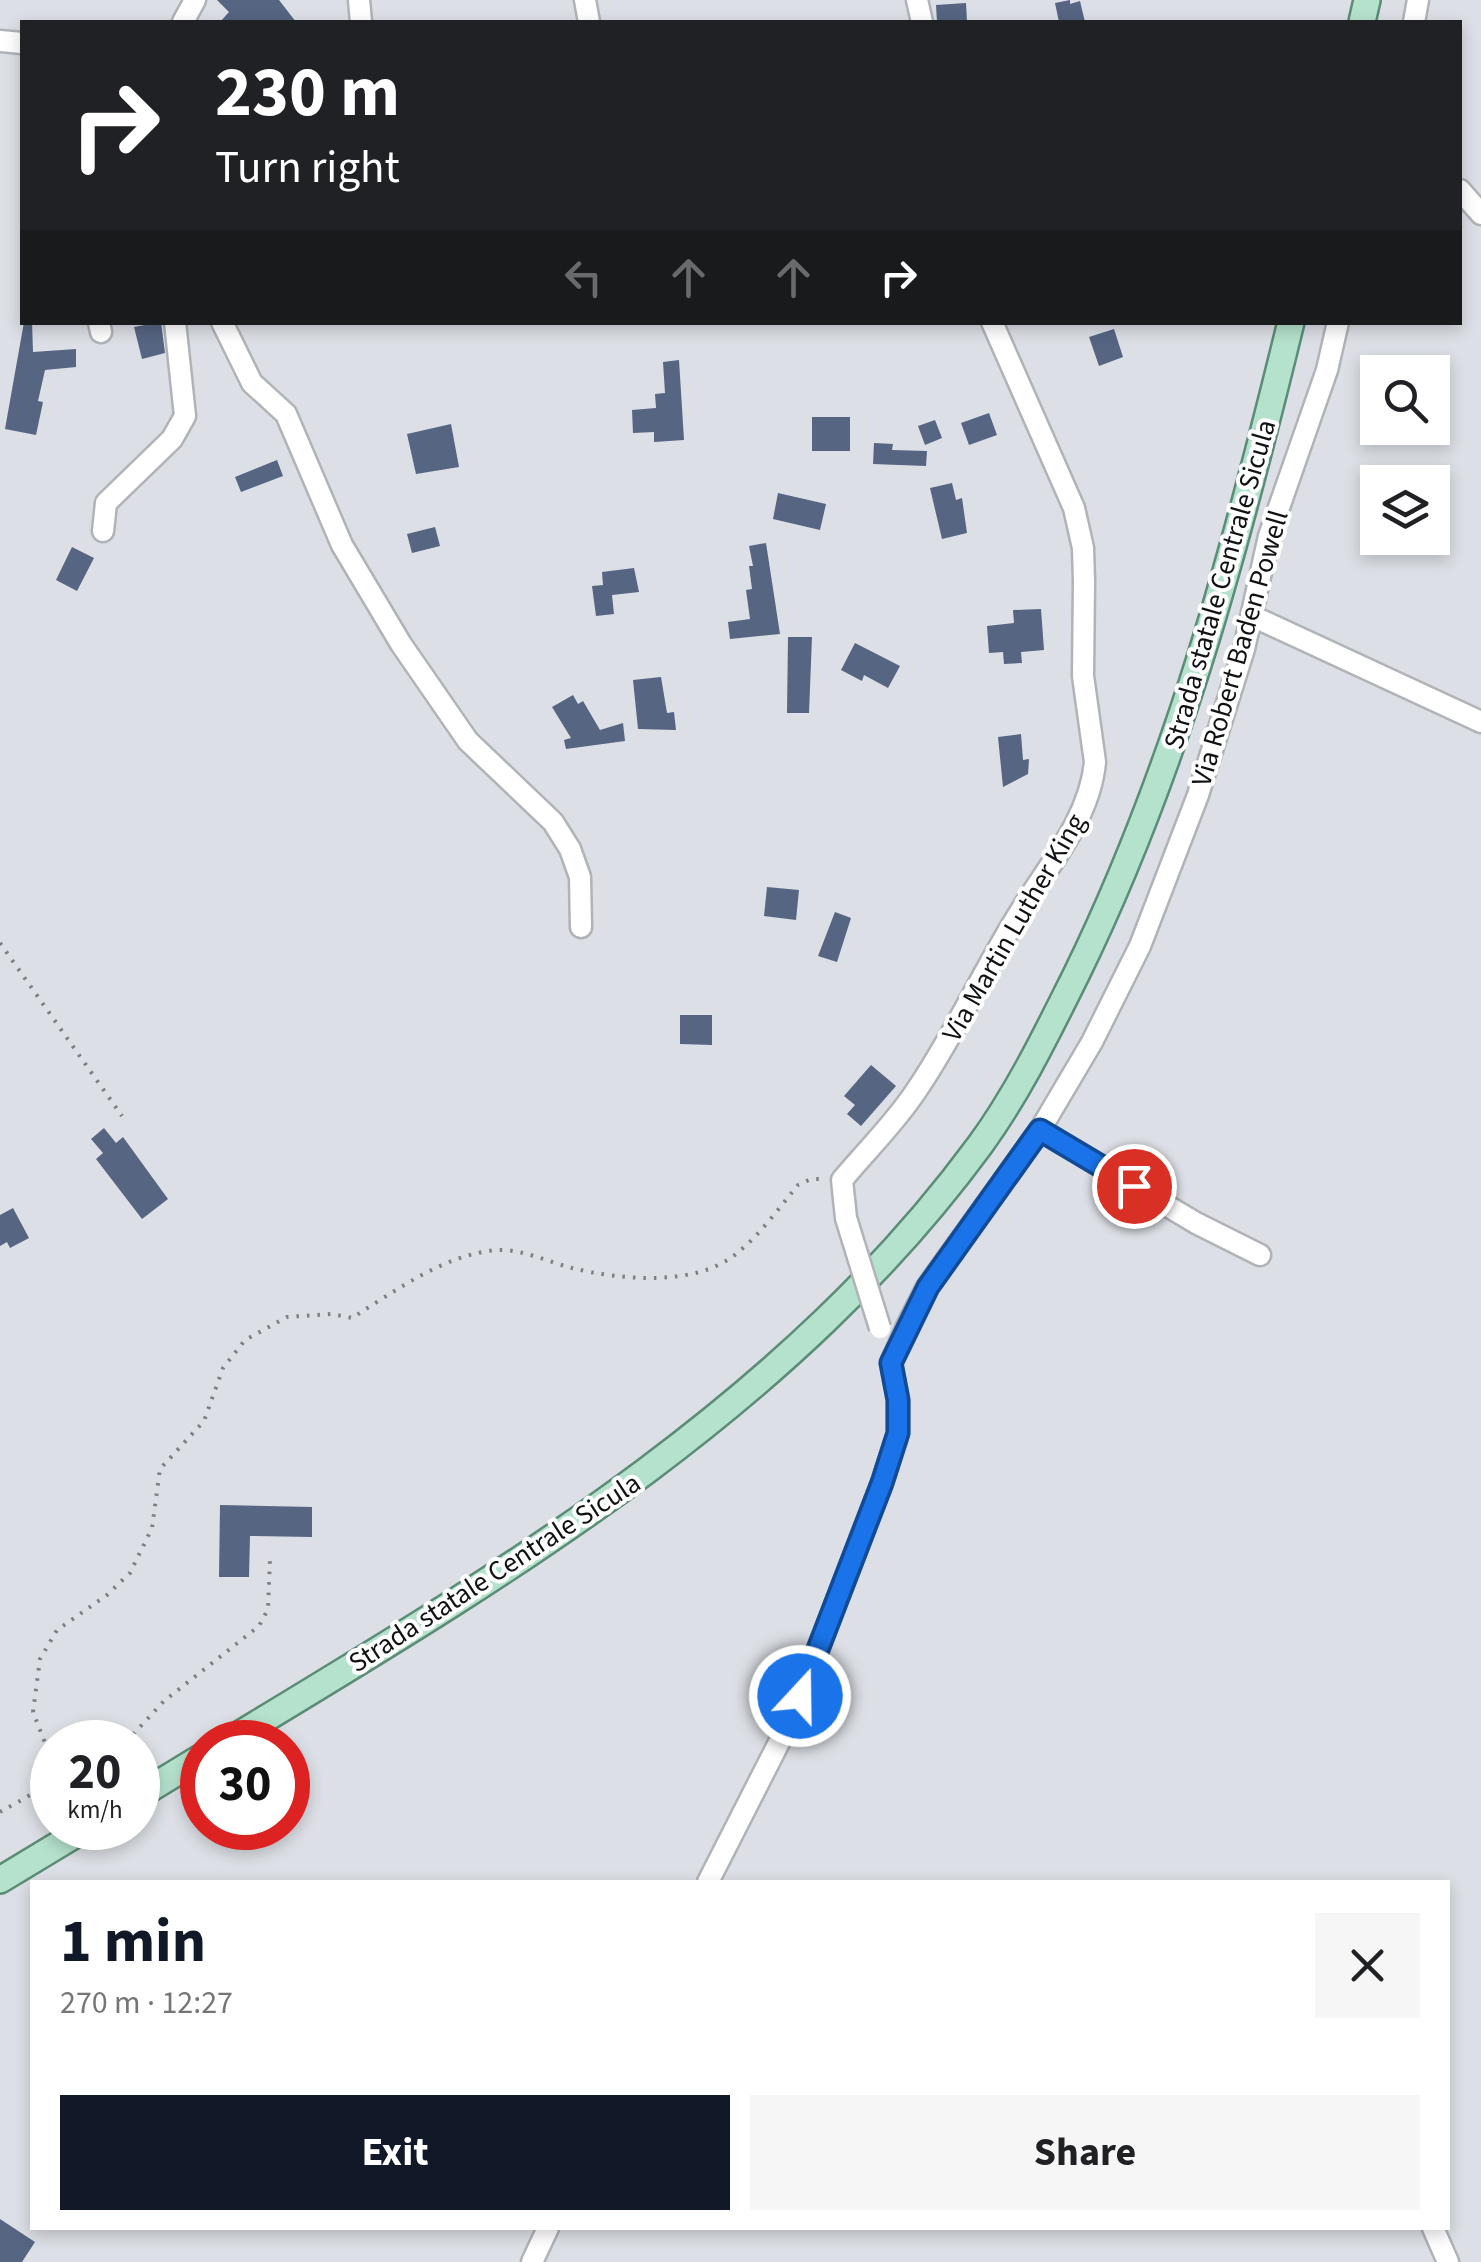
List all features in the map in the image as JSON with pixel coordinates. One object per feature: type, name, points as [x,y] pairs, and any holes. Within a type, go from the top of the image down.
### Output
[{"type":"main road","name":"Strada statale Centrale Sicula","points":[[263,1720],[551,1542],[713,1420],[796,1347],[892,1251],[981,1144],[1041,1046],[1110,906],[1170,757],[1219,601],[1289,325]]},
{"type":"main road","points":[[0,1880],[50,1850]]},
{"type":"street","points":[[1462,192],[1481,214]]},
{"type":"street","points":[[102,531],[106,503],[172,440],[185,416],[175,325]]},
{"type":"street","points":[[223,325],[252,383],[286,414],[342,545],[401,644],[468,741],[553,822],[570,849],[580,877],[581,927]]},
{"type":"street","name":"Via Martin Luther King","points":[[842,1180],[929,1071],[1074,824],[1094,776],[1096,762],[1083,676],[1082,548],[1074,508],[993,325]]},
{"type":"street","name":"Via Robert Baden Powell","points":[[891,1363],[928,1287],[1040,1130],[1092,1042],[1140,946],[1198,795],[1252,616],[1269,536],[1327,370],[1337,325]]},
{"type":"street","points":[[1252,616],[1481,722]]},
{"type":"street","points":[[1040,1130],[1196,1223],[1260,1254]]},
{"type":"street","points":[[709,1880],[792,1717],[898,1433],[898,1400],[891,1363],[846,1218],[842,1180]]},
{"type":"street","points":[[532,2262],[547,2230]]},
{"type":"street","points":[[1434,2230],[1448,2262]]},
{"type":"path","points":[[0,944],[122,1116]]},
{"type":"path","points":[[36,1720],[33,1712],[40,1659],[57,1630],[107,1596],[130,1573],[152,1528],[160,1468],[204,1421],[224,1368],[244,1340],[286,1318],[332,1314],[352,1318],[400,1287],[452,1262],[484,1252],[504,1250],[574,1269],[676,1278],[717,1266],[736,1254],[798,1185],[811,1179],[842,1180]]},
{"type":"path","points":[[147,1720],[259,1626],[268,1609],[270,1560]]},
{"type":"path","points":[[0,1812],[30,1795]]},
{"type":"building","points":[[217,0],[279,0],[294,20],[222,20],[229,12]]},
{"type":"building","points":[[1080,1],[1085,20],[1059,20],[1055,3]]},
{"type":"building","points":[[966,3],[967,20],[937,20],[936,5]]},
{"type":"building","points":[[23,325],[32,325],[33,352],[76,349],[76,367],[45,370],[36,435],[5,429]]},
{"type":"building","points":[[161,325],[165,353],[142,359],[134,327]]},
{"type":"building","points":[[1114,329],[1123,357],[1099,366],[1089,337]]},
{"type":"building","points":[[679,360],[684,440],[654,442],[654,432],[633,433],[632,410],[656,408],[655,394],[665,393],[663,362]]},
{"type":"building","points":[[989,413],[997,435],[969,445],[961,423]]},
{"type":"building","points":[[812,417],[850,417],[850,451],[812,451]]},
{"type":"building","points":[[935,420],[942,438],[925,445],[918,426]]},
{"type":"building","points":[[451,424],[459,467],[416,474],[407,434]]},
{"type":"building","points":[[874,443],[893,444],[892,450],[927,451],[926,466],[873,464]]},
{"type":"building","points":[[277,460],[283,476],[241,492],[235,477]]},
{"type":"building","points":[[952,483],[956,500],[962,498],[967,533],[942,539],[930,488]]},
{"type":"building","points":[[778,493],[826,504],[820,530],[773,519]]},
{"type":"building","points":[[435,527],[440,546],[412,553],[407,534]]},
{"type":"building","points":[[766,543],[780,634],[730,639],[728,622],[750,619],[746,590],[752,589],[749,566],[753,566],[749,546]]},
{"type":"building","points":[[72,547],[94,558],[77,591],[56,580]]},
{"type":"building","points":[[634,568],[639,592],[612,595],[614,614],[596,616],[592,586],[603,585],[602,572]]},
{"type":"building","points":[[1041,609],[1044,650],[1021,652],[1022,663],[1004,664],[1003,652],[989,653],[987,626],[1014,623],[1013,610]]},
{"type":"building","points":[[788,637],[812,637],[809,713],[787,713]]},
{"type":"building","points":[[855,643],[900,666],[888,688],[864,675],[862,681],[841,670]]},
{"type":"building","points":[[661,677],[667,713],[674,712],[676,730],[638,729],[633,680]]},
{"type":"building","points":[[573,695],[578,704],[583,701],[600,730],[623,723],[625,741],[566,749],[564,740],[571,738],[552,707]]},
{"type":"building","points":[[1021,734],[1023,760],[1029,759],[1028,774],[1003,787],[998,737]]},
{"type":"building","points":[[767,887],[799,890],[796,920],[764,916]]},
{"type":"building","points":[[835,912],[851,918],[837,962],[818,956]]},
{"type":"building","points":[[680,1015],[712,1015],[712,1045],[680,1044]]},
{"type":"building","points":[[871,1065],[896,1086],[861,1126],[847,1114],[855,1105],[844,1096]]},
{"type":"building","points":[[104,1128],[116,1143],[123,1137],[168,1199],[142,1219],[96,1159],[103,1153],[91,1139]]},
{"type":"building","points":[[13,1208],[29,1238],[10,1248],[7,1242],[0,1246],[0,1215]]},
{"type":"building","points":[[220,1505],[312,1507],[312,1537],[250,1536],[249,1577],[219,1577]]},
{"type":"building","points":[[0,2219],[35,2242],[22,2262],[0,2262]]},
{"type":"route","points":[[800,1696],[898,1433],[898,1400],[891,1363],[928,1287],[1040,1130],[1134,1186]]}]
